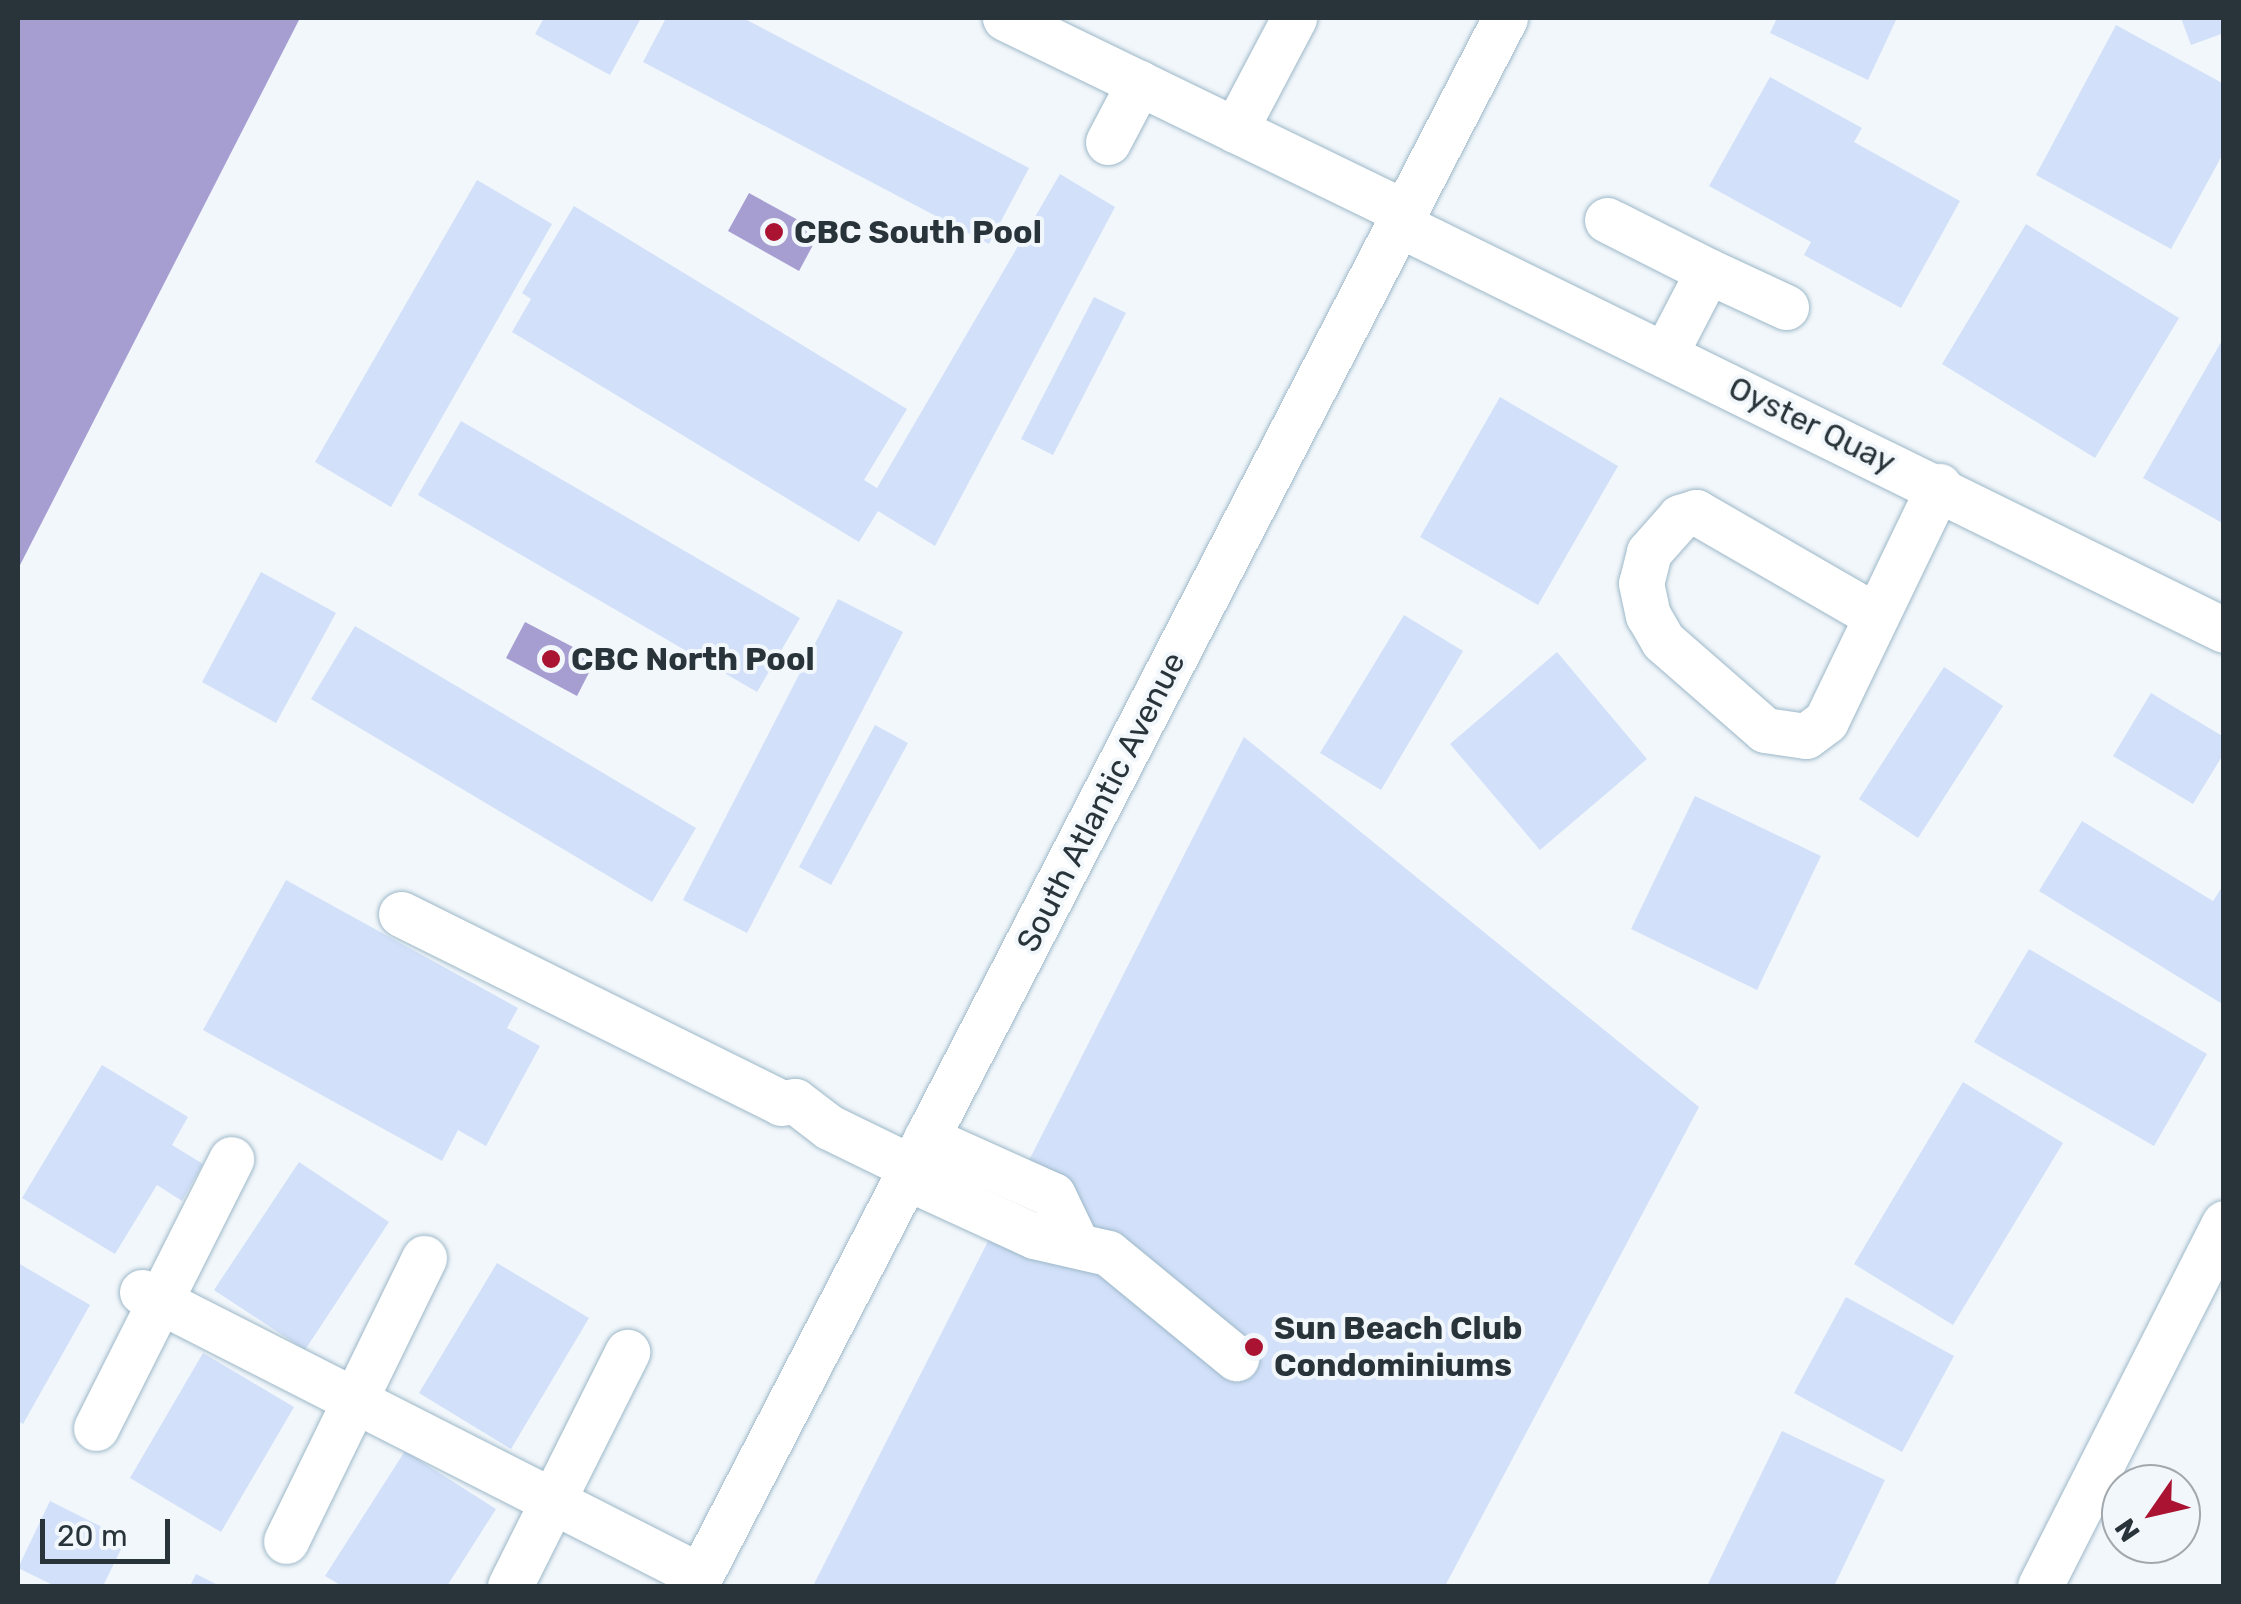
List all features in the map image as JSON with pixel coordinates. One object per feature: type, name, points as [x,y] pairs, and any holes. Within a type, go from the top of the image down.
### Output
[{"type":"street","name":"Oyster Quay","points":[[1006,18],[1236,130],[1665,354],[1940,486],[2224,630]]},
{"type":"street","points":[[1236,130],[1294,18]]},
{"type":"street","name":"South Atlantic Avenue","points":[[698,1581],[1505,18]]},
{"type":"street","points":[[1108,142],[1139,83]]},
{"type":"street","points":[[1607,220],[1786,307]]},
{"type":"street","points":[[1665,354],[1708,271]]},
{"type":"street","points":[[1876,616],[1696,512],[1680,516],[1649,552],[1642,583],[1648,616],[1664,641],[1765,730],[1788,737],[1806,736],[1826,722],[1940,486]]},
{"type":"street","points":[[401,914],[781,1103],[788,1118],[816,1133],[829,1126],[916,1161],[1053,1196],[1075,1241],[1108,1253],[1236,1358]]},
{"type":"street","points":[[96,1428],[150,1297],[231,1159]]},
{"type":"street","points":[[2040,1586],[2224,1223]]},
{"type":"street","points":[[286,1542],[424,1258]]},
{"type":"street","points":[[150,1297],[552,1501],[698,1581]]},
{"type":"street","points":[[510,1586],[627,1352]]},
{"type":"shaded area","points":[[18,18],[300,18],[18,569]]},
{"type":"shaded area","name":"CBC South Pool","points":[[749,193],[820,232],[799,271],[728,231]]},
{"type":"shaded area","name":"CBC North Pool","points":[[525,622],[596,659],[577,696],[506,658]]},
{"type":"building","points":[[544,18],[641,18],[610,75],[535,34]]},
{"type":"building","points":[[666,18],[743,18],[1029,168],[989,244],[643,62]]},
{"type":"building","points":[[1777,18],[1897,18],[1868,80],[1770,33]]},
{"type":"building","points":[[2181,18],[2224,18],[2224,33],[2191,45]]},
{"type":"building","points":[[2116,25],[2224,84],[2224,152],[2171,249],[2036,175]]},
{"type":"building","points":[[1770,77],[1862,128],[1854,142],[1960,201],[1901,308],[1804,255],[1811,242],[1709,186]]},
{"type":"building","points":[[1060,174],[1115,207],[935,546],[878,511],[859,542],[512,332],[531,299],[522,293],[574,206],[907,409],[864,480],[877,488]]},
{"type":"building","points":[[477,180],[552,224],[391,507],[315,462]]},
{"type":"building","points":[[2026,224],[2179,318],[2095,458],[1942,364]]},
{"type":"building","points":[[1094,297],[1126,313],[1053,455],[1021,439]]},
{"type":"building","points":[[2224,337],[2224,524],[2143,478]]},
{"type":"building","points":[[1500,397],[1618,466],[1538,605],[1420,537]]},
{"type":"building","points":[[461,421],[800,618],[757,692],[418,495]]},
{"type":"building","points":[[261,572],[336,613],[276,723],[202,682]]},
{"type":"building","points":[[838,599],[903,632],[747,933],[683,900]]},
{"type":"building","points":[[1404,615],[1463,651],[1381,790],[1320,753]]},
{"type":"building","points":[[355,626],[696,828],[652,902],[311,699]]},
{"type":"building","points":[[1557,652],[1647,759],[1540,850],[1450,744]]},
{"type":"building","points":[[1944,667],[2003,706],[1918,838],[1859,799]]},
{"type":"building","points":[[2151,693],[2224,737],[2224,753],[2193,804],[2113,756]]},
{"type":"building","points":[[875,725],[908,743],[831,885],[799,867]]},
{"type":"building","name":"Sun Beach Club Condominiums","points":[[1244,737],[1699,1107],[1445,1586],[813,1586]]},
{"type":"building","points":[[1695,796],[1821,856],[1757,990],[1631,929]]},
{"type":"building","points":[[2082,821],[2213,901],[2224,884],[2224,1005],[2039,891]]},
{"type":"building","points":[[286,880],[518,1008],[507,1028],[540,1046],[486,1146],[458,1130],[442,1161],[203,1030]]},
{"type":"building","points":[[2029,949],[2207,1054],[2154,1146],[1974,1042]]},
{"type":"building","points":[[102,1065],[188,1117],[172,1145],[203,1164],[182,1201],[157,1185],[115,1254],[22,1198]]},
{"type":"building","points":[[1963,1082],[2063,1143],[1953,1325],[1854,1264]]},
{"type":"building","points":[[299,1162],[389,1222],[305,1350],[214,1290]]},
{"type":"building","points":[[18,1263],[90,1305],[23,1424],[18,1421]]},
{"type":"building","points":[[497,1263],[589,1318],[511,1449],[419,1393]]},
{"type":"building","points":[[1846,1297],[1954,1356],[1902,1452],[1794,1393]]},
{"type":"building","points":[[203,1353],[294,1407],[221,1532],[130,1478]]},
{"type":"building","points":[[1782,1431],[1885,1480],[1834,1586],[1707,1586]]},
{"type":"building","points":[[405,1451],[496,1509],[447,1586],[342,1586],[325,1576]]},
{"type":"building","points":[[50,1501],[126,1539],[103,1586],[55,1586],[18,1568]]},
{"type":"building","points":[[196,1574],[220,1586],[190,1586]]},
{"type":"place","name":"CBC South Pool","points":[[774,232]]},
{"type":"place","name":"CBC North Pool","points":[[551,659]]},
{"type":"place","name":"Sun Beach Club Condominiums","points":[[1254,1347]]}]
